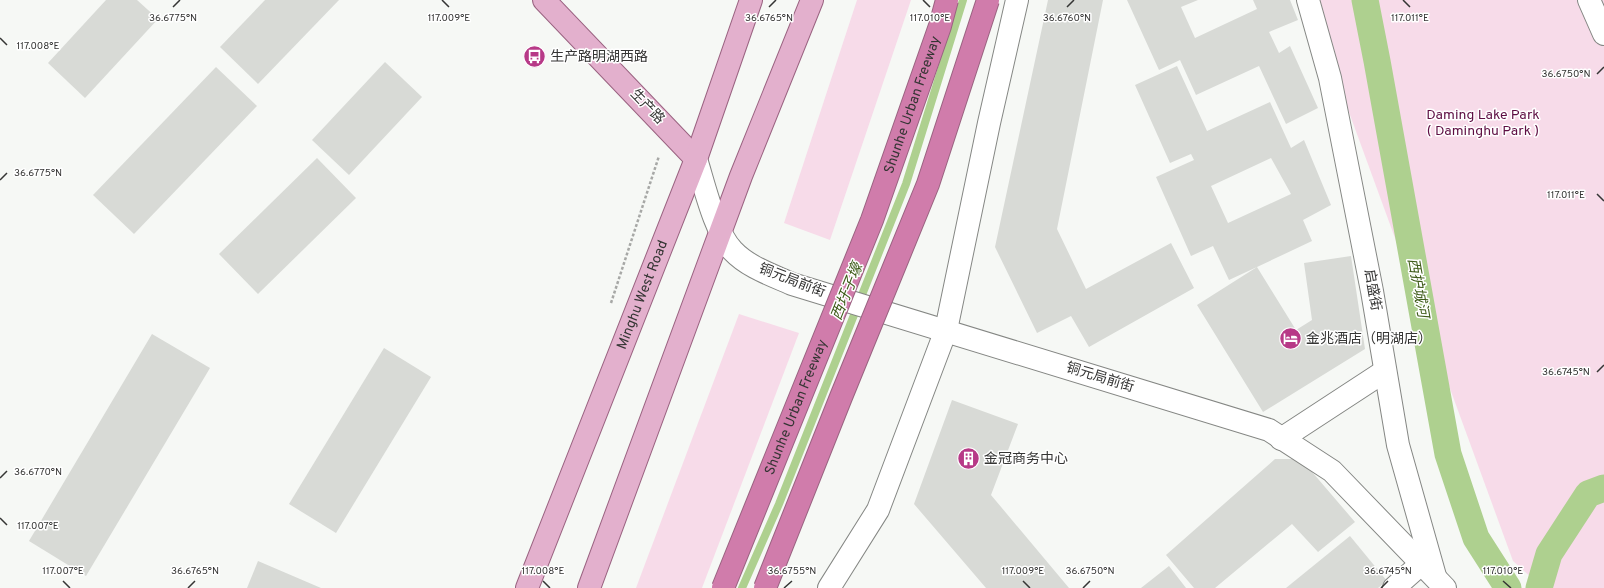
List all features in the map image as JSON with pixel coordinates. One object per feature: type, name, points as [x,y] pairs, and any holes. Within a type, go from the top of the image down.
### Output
[{"type":"highway","name":"Shunhe Urban Freeway","points":[[724,588],[872,220],[940,26],[947,0]]},
{"type":"highway","points":[[765,588],[928,184],[988,0]]},
{"type":"main road","name":"生产路","points":[[544,0],[696,159]]},
{"type":"main road","name":"Minghu West Road","points":[[527,588],[696,159],[751,0]]},
{"type":"main road","points":[[589,588],[720,231],[812,0]]},
{"type":"street","points":[[829,588],[878,510],[946,330],[1016,0]]},
{"type":"street","name":"启盛街","points":[[1308,0],[1330,78],[1372,291],[1398,445],[1434,577]]},
{"type":"street","points":[[1589,0],[1604,34]]},
{"type":"street","name":"生产路","points":[[696,159],[720,231]]},
{"type":"street","name":"铜元局前街","points":[[720,231],[733,250],[752,265],[792,284],[1268,430],[1332,471],[1434,577]]},
{"type":"street","points":[[1281,439],[1385,371]]},
{"type":"street","points":[[1394,588],[1434,577]]},
{"type":"green space","points":[[857,0],[911,0],[830,240],[784,223]]},
{"type":"green space","name":"Daming Lake Park ( Daminghu Park )","points":[[1308,0],[1604,0],[1604,588],[1543,588],[1513,561]]},
{"type":"green space","points":[[739,314],[799,333],[702,588],[636,588]]},
{"type":"building","points":[[106,0],[137,0],[158,19],[85,98],[48,63]]},
{"type":"building","points":[[265,0],[339,0],[258,84],[220,47]]},
{"type":"building","points":[[1048,0],[1103,0],[1057,229],[1086,289],[1171,243],[1194,288],[1089,347],[1071,316],[1037,333],[995,247]]},
{"type":"building","points":[[1127,0],[1198,0],[1181,7],[1195,38],[1257,9],[1253,0],[1290,0],[1298,20],[1269,32],[1279,53],[1290,46],[1318,108],[1286,124],[1259,66],[1196,95],[1180,60],[1159,70]]},
{"type":"building","points":[[385,62],[422,97],[349,175],[312,140]]},
{"type":"building","points":[[1177,66],[1207,131],[1270,102],[1291,148],[1304,140],[1331,205],[1303,220],[1312,241],[1229,280],[1213,246],[1191,256],[1156,177],[1194,160],[1191,154],[1170,163],[1135,85]],"holes":[[[1271,158],[1291,194],[1228,223],[1211,186]]]},
{"type":"building","points":[[216,67],[257,106],[134,234],[93,195]]},
{"type":"building","points":[[317,158],[356,198],[258,294],[219,254]]},
{"type":"building","name":"金兆酒店（明湖店）","points":[[1351,256],[1365,349],[1263,412],[1197,305],[1257,267],[1296,330],[1312,320],[1304,263]]},
{"type":"building","points":[[152,334],[210,368],[86,576],[29,541]]},
{"type":"building","points":[[384,348],[431,377],[336,533],[289,504]]},
{"type":"building","name":"金冠商务中心","points":[[952,400],[1018,424],[991,495],[1069,588],[986,588],[914,504]]},
{"type":"building","points":[[1275,459],[1301,459],[1355,522],[1318,552],[1292,524],[1215,588],[1194,588],[1166,555]]},
{"type":"building","points":[[1350,536],[1387,581],[1378,588],[1286,588]]},
{"type":"building","points":[[258,561],[321,588],[247,588]]},
{"type":"building","points":[[1169,566],[1186,588],[1141,588]]},
{"type":"waterway","name":"西圩子壕","points":[[742,588],[779,504],[906,184],[963,0]]},
{"type":"waterway","name":"西护城河","points":[[1365,0],[1448,454],[1476,538],[1508,588]]},
{"type":"waterway","points":[[1539,588],[1549,554],[1588,494],[1604,488]]},
{"type":"place","name":"生产路明湖西路","points":[[535,57]]},
{"type":"place","name":"金兆酒店（明湖店）","points":[[1291,339]]},
{"type":"place","name":"金冠商务中心","points":[[968,459]]}]
